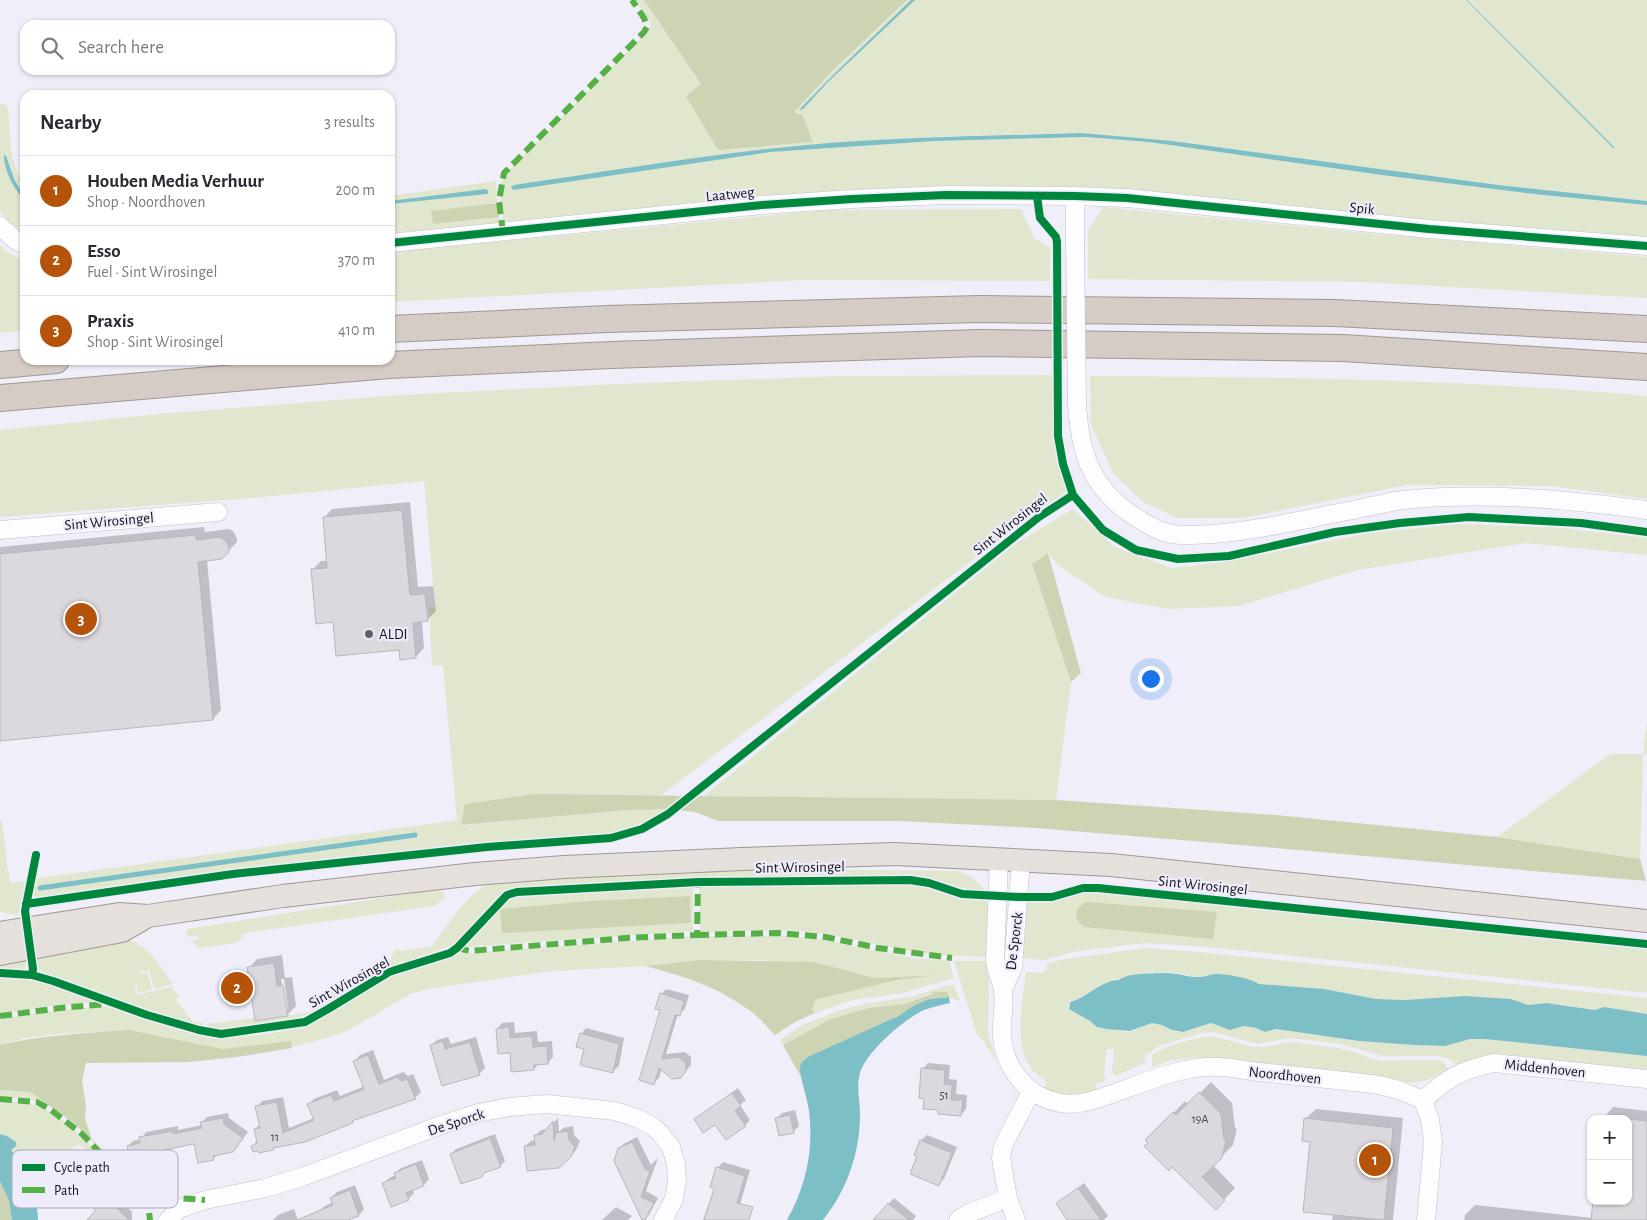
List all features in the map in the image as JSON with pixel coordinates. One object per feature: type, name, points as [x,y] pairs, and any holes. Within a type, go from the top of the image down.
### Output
[{"type":"highway","points":[[395,329],[607,320],[980,309],[1335,313],[1647,329]]},
{"type":"highway","points":[[395,365],[611,355],[980,343],[1343,348],[1647,367]]},
{"type":"highway","points":[[0,365],[20,363]]},
{"type":"highway","points":[[0,398],[389,365]]},
{"type":"main road","name":"Sint Wirosingel","points":[[0,933],[119,914],[148,916],[367,886],[475,874],[564,867],[742,858],[895,854],[1111,865],[1179,871],[1647,921]]},
{"type":"main road","name":"Sint Wirosingel","points":[[0,954],[122,931],[148,916]]},
{"type":"street","name":"Laatweg","points":[[395,242],[762,205],[852,198],[946,195],[1075,196]]},
{"type":"street","points":[[1075,196],[1076,404],[1079,436],[1086,459],[1097,480],[1114,502],[1138,520],[1162,531],[1190,536],[1236,532],[1401,500],[1478,496],[1575,500],[1647,510]]},
{"type":"street","name":"Spik","points":[[1075,196],[1127,198],[1429,229],[1647,246]]},
{"type":"street","points":[[0,226],[20,242]]},
{"type":"street","name":"Sint Wirosingel","points":[[0,530],[218,512]]},
{"type":"street","name":"De Sporck","points":[[998,859],[995,968],[1003,990],[1002,1038],[1007,1057],[1018,1077],[1031,1092]]},
{"type":"street","name":"De Sporck","points":[[1003,990],[1013,967],[1022,860]]},
{"type":"street","name":"Middenhoven","points":[[1423,1100],[1443,1082],[1458,1073],[1494,1063],[1647,1079]]},
{"type":"street","name":"Noordhoven","points":[[1031,1092],[1061,1104],[1088,1102],[1171,1074],[1207,1066],[1379,1085],[1399,1090],[1423,1100]]},
{"type":"street","points":[[1016,1220],[1008,1198],[1001,1158],[1003,1146],[1031,1092]]},
{"type":"street","points":[[1423,1100],[1430,1120],[1433,1142],[1426,1220]]},
{"type":"street","name":"De Sporck","points":[[168,1220],[179,1209],[205,1200],[265,1188],[302,1177],[444,1124],[509,1107],[546,1104],[582,1106],[615,1111],[639,1119],[660,1133],[671,1147],[676,1164],[677,1181],[674,1199],[663,1220]]},
{"type":"street","points":[[958,1220],[967,1214],[1008,1198]]},
{"type":"green space","points":[[635,0],[644,0],[701,84],[763,146],[813,142],[802,114],[796,114],[795,111],[833,70],[907,0],[911,0],[832,76],[803,109],[829,81],[915,0],[1466,0],[1613,148],[1467,0],[1647,0],[1647,201],[1498,185],[1081,133],[955,136],[805,145],[640,166],[511,186],[770,152],[935,141],[1086,137],[1149,142],[1382,175],[1543,195],[1647,205],[1647,237],[1563,233],[1326,212],[1160,192],[1093,188],[957,187],[845,191],[766,196],[505,223],[501,210],[500,186],[508,171],[650,29],[651,24]]},
{"type":"green space","points":[[644,0],[907,0],[833,70],[795,111],[796,114],[802,114],[813,142],[718,150],[686,96],[701,84]]},
{"type":"green space","points":[[0,104],[7,105],[8,108],[12,153],[14,164],[20,178],[20,188],[16,182],[20,193],[20,230],[7,220],[0,211]]},
{"type":"green space","points":[[496,181],[497,204],[431,211],[433,224],[499,217],[500,221],[498,224],[395,234],[395,203],[486,194],[395,201],[395,195]]},
{"type":"green space","points":[[497,204],[499,217],[433,224],[431,211]]},
{"type":"green space","points":[[1103,207],[1376,234],[1647,257],[1647,298],[1364,282],[1088,279],[1088,231]]},
{"type":"green space","points":[[1021,209],[1034,238],[1050,248],[1050,281],[804,280],[395,302],[395,252],[827,210]]},
{"type":"green space","points":[[0,245],[4,250],[20,258],[20,331],[0,333]]},
{"type":"green space","points":[[1053,375],[1056,454],[1067,491],[1012,530],[660,796],[535,794],[466,804],[462,825],[628,810],[668,809],[641,825],[604,835],[458,845],[250,868],[40,898],[32,895],[33,879],[457,820],[443,665],[432,666],[429,608],[435,607],[424,481],[251,498],[0,517],[0,430],[159,414],[399,395],[618,384],[843,376]]},
{"type":"green space","points":[[1090,376],[1299,378],[1439,382],[1647,396],[1647,499],[1550,486],[1407,485],[1243,518],[1178,518],[1143,502],[1113,473],[1091,425]]},
{"type":"green space","points":[[1073,509],[1115,547],[1172,568],[1219,563],[1369,533],[1459,524],[1563,528],[1647,538],[1647,555],[1526,543],[1358,570],[1239,606],[1168,609],[1106,597],[1059,566],[1048,553],[1032,564],[1071,682],[1056,800],[704,796],[1018,542]]},
{"type":"green space","points":[[1048,553],[1081,673],[1071,682],[1032,564]]},
{"type":"green space","points":[[1647,721],[1647,754],[1643,754]]},
{"type":"green space","points":[[1610,754],[1643,754],[1640,859],[1497,837]]},
{"type":"green space","points":[[535,794],[1056,800],[1276,815],[1497,837],[1640,859],[1646,881],[1036,828],[899,821],[718,821],[695,812],[668,809],[628,810],[461,825],[465,804]]},
{"type":"green space","points":[[0,820],[2,820],[7,866],[11,883],[25,881],[18,915],[0,912]]},
{"type":"green space","points":[[781,869],[958,871],[972,877],[984,889],[982,891],[960,889],[923,877],[825,875],[696,877],[516,887],[499,895],[453,945],[378,972],[309,1014],[289,1021],[224,1029],[206,1027],[207,1024],[255,1018],[255,1021],[309,1012],[322,1004],[324,994],[392,959],[391,957],[396,949],[401,951],[431,947],[466,902],[474,894],[491,883],[612,875]]},
{"type":"green space","points":[[805,883],[917,884],[934,887],[959,897],[983,899],[990,907],[989,957],[915,952],[828,934],[793,930],[700,932],[699,885]]},
{"type":"green space","points":[[693,886],[693,931],[463,947],[502,903],[517,896]],"holes":[[[690,896],[691,923],[502,932],[501,909],[589,901]]]},
{"type":"green space","points":[[438,889],[443,892],[445,898],[434,906],[245,933],[237,943],[198,948],[191,941],[198,940],[197,936],[188,937],[186,933],[188,929]]},
{"type":"green space","points":[[1082,892],[1227,903],[1647,948],[1647,993],[1207,947],[1145,943],[1078,951],[1043,960],[1019,958],[1025,904],[1031,901],[1053,901]]},
{"type":"green space","points":[[690,896],[691,923],[502,933],[501,909],[589,901]]},
{"type":"green space","points":[[1087,902],[1217,912],[1213,939],[1085,927],[1078,921],[1076,914],[1079,907]]},
{"type":"green space","points":[[696,936],[786,936],[825,940],[913,958],[949,961],[954,978],[903,993],[853,1000],[815,1013],[812,1010],[814,1000],[897,980],[938,975],[874,978],[765,960],[700,960],[645,966],[551,971],[429,989],[410,994],[349,1030],[292,1047],[291,1041],[223,1049],[129,1030],[57,1034],[26,1038],[0,1045],[0,1019],[59,1010],[109,1006],[196,1035],[237,1037],[269,1034],[308,1024],[375,984],[401,973],[438,962],[438,960],[457,952],[472,953]]},
{"type":"green space","points":[[121,938],[139,944],[146,949],[173,984],[154,989],[149,970],[140,972],[141,974],[147,972],[152,990],[138,993],[135,983],[136,995],[175,986],[172,988],[179,997],[176,1000],[192,1021],[204,1023],[203,1027],[126,1004],[45,974],[37,968],[35,953]]},
{"type":"green space","points":[[1145,948],[1647,998],[1647,1014],[1604,1007],[1595,1010],[1546,1003],[1528,1005],[1511,999],[1465,996],[1405,1000],[1376,999],[1324,989],[1259,984],[1230,976],[1213,975],[1198,977],[1166,972],[1140,974],[1117,980],[1116,977],[1116,980],[1104,983],[1081,998],[1069,1001],[1068,1009],[1072,1009],[1102,1029],[1114,1029],[1114,1033],[1115,1030],[1133,1031],[1152,1023],[1158,1023],[1176,1032],[1187,1031],[1211,1023],[1223,1027],[1244,1026],[1256,1028],[1265,1032],[1276,1029],[1358,1041],[1414,1045],[1445,1046],[1470,1039],[1485,1039],[1647,1056],[1647,1071],[1498,1056],[1476,1058],[1457,1065],[1449,1059],[1437,1056],[1383,1056],[1340,1044],[1290,1038],[1257,1044],[1214,1032],[1202,1033],[1161,1045],[1144,1056],[1146,1062],[1115,1076],[1112,1071],[1114,1049],[1107,1049],[1104,1075],[1106,1080],[1095,1085],[1098,1091],[1070,1094],[1057,1093],[1044,1088],[1047,1082],[1030,1067],[1022,1046],[1020,1021],[1026,972],[1042,973],[1046,971],[1047,964],[1059,960]]},
{"type":"green space","points":[[25,954],[26,964],[23,970],[0,969],[0,959]]},
{"type":"green space","points":[[700,960],[814,962],[874,978],[939,975],[897,980],[815,1000],[812,1010],[815,1013],[795,1022],[775,1035],[756,1015],[728,996],[702,984],[645,966]]},
{"type":"green space","points":[[954,961],[989,961],[988,1034],[995,1057],[993,1057],[983,1040],[977,1035]]},
{"type":"green space","points":[[0,978],[38,982],[99,1002],[58,1005],[0,1014]]},
{"type":"green space","points":[[947,985],[954,985],[960,1000],[949,997],[948,992],[928,994],[904,1004],[869,1008],[830,1019],[783,1045],[780,1040],[802,1025],[840,1010],[914,996]]},
{"type":"green space","points":[[933,992],[948,992],[949,997],[920,1004],[807,1058],[802,1064],[801,1077],[783,1045],[830,1019],[869,1008],[904,1004]]},
{"type":"green space","points":[[129,1030],[223,1049],[291,1041],[292,1048],[237,1057],[189,1062],[86,1063],[82,1081],[86,1106],[85,1119],[90,1139],[74,1123],[30,1092],[0,1090],[0,1045],[80,1033]]},
{"type":"green space","points":[[1214,1036],[1253,1047],[1265,1047],[1290,1042],[1338,1048],[1381,1061],[1436,1060],[1442,1061],[1449,1070],[1430,1079],[1407,1082],[1379,1076],[1198,1057],[1172,1060],[1152,1067],[1152,1055],[1159,1051],[1182,1042]]},
{"type":"green space","points":[[0,1090],[30,1092],[51,1106],[27,1098],[0,1097]]},
{"type":"green space","points":[[0,1101],[17,1102],[34,1105],[49,1112],[63,1121],[95,1150],[86,1150],[80,1144],[71,1150],[12,1150],[12,1152],[10,1150],[15,1147],[16,1142],[4,1134],[0,1134]]},
{"type":"green space","points":[[91,1137],[104,1150],[100,1150],[90,1139]]},
{"type":"green space","points":[[0,1181],[9,1201],[12,1220],[0,1220]]},
{"type":"water","points":[[911,0],[915,0],[829,81],[803,109],[799,110],[832,76]]},
{"type":"water","points":[[1467,0],[1615,148],[1613,148]]},
{"type":"water","points":[[1081,133],[1172,141],[1498,185],[1647,201],[1647,205],[1543,195],[1382,175],[1149,142],[1086,137],[935,141],[770,152],[513,190],[511,187],[514,185],[696,158],[806,145],[909,138]]},
{"type":"water","points":[[4,155],[20,188],[20,194],[10,179]]},
{"type":"water","points":[[486,189],[489,192],[487,194],[395,203],[395,200]]},
{"type":"water","points":[[1164,973],[1196,977],[1214,974],[1226,975],[1244,978],[1259,984],[1324,989],[1376,999],[1405,1000],[1465,996],[1511,999],[1528,1005],[1546,1003],[1595,1010],[1604,1007],[1647,1014],[1647,1056],[1485,1039],[1470,1039],[1445,1046],[1359,1041],[1276,1029],[1265,1032],[1244,1026],[1230,1030],[1211,1023],[1183,1032],[1152,1023],[1130,1031],[1097,1027],[1069,1009],[1070,1002],[1106,983],[1135,975]]},
{"type":"water","points":[[949,997],[950,1003],[924,1010],[906,1021],[887,1037],[870,1056],[859,1078],[860,1114],[855,1157],[839,1196],[823,1220],[787,1220],[804,1181],[809,1153],[810,1125],[808,1106],[800,1073],[802,1062],[808,1057],[898,1016],[915,1005],[930,999]]},
{"type":"water","points":[[0,1134],[16,1142],[16,1146],[11,1150],[12,1208],[37,1208],[38,1220],[12,1220],[9,1201],[0,1181]]},
{"type":"building","points":[[402,510],[410,595],[425,594],[428,621],[413,623],[416,658],[400,660],[399,650],[336,656],[333,622],[316,624],[311,569],[327,568],[323,517]]},
{"type":"building","points":[[196,535],[196,540],[220,537],[226,541],[229,548],[229,552],[222,559],[198,562],[213,720],[0,741],[0,554]]},
{"type":"building","points":[[274,963],[277,986],[283,985],[288,1016],[255,1021],[247,967]]},
{"type":"building","points":[[660,993],[684,1001],[680,1016],[675,1015],[662,1059],[679,1057],[686,1063],[686,1071],[681,1078],[672,1079],[659,1068],[654,1085],[639,1080],[660,1010],[655,1009]]},
{"type":"building","points":[[509,1027],[510,1038],[532,1036],[533,1047],[547,1046],[548,1064],[534,1065],[534,1070],[511,1072],[510,1053],[498,1054],[496,1029]]},
{"type":"building","points":[[580,1033],[619,1044],[613,1073],[580,1065],[584,1049],[576,1047]]},
{"type":"building","points":[[443,1041],[445,1049],[470,1042],[480,1075],[442,1086],[430,1045]]},
{"type":"building","points":[[368,1055],[379,1084],[397,1077],[401,1081],[407,1079],[416,1099],[352,1121],[353,1123],[305,1142],[273,1148],[273,1150],[259,1153],[258,1151],[253,1152],[251,1146],[257,1143],[254,1129],[260,1128],[255,1106],[277,1102],[283,1133],[314,1120],[307,1104],[331,1095],[334,1101],[364,1089],[353,1061]]},
{"type":"building","points":[[921,1068],[945,1070],[944,1084],[952,1085],[951,1100],[963,1100],[961,1116],[938,1114],[938,1110],[923,1109],[924,1099],[919,1098]]},
{"type":"building","points":[[1199,1092],[1221,1114],[1224,1139],[1226,1140],[1222,1158],[1202,1177],[1225,1200],[1216,1210],[1172,1167],[1169,1171],[1144,1146],[1148,1143],[1145,1140],[1173,1112],[1176,1115]]},
{"type":"building","points":[[732,1093],[741,1106],[735,1111],[746,1126],[726,1140],[715,1125],[703,1133],[694,1119]]},
{"type":"building","points":[[790,1115],[794,1133],[779,1136],[775,1118]]},
{"type":"building","points":[[223,1118],[224,1124],[243,1138],[233,1152],[213,1156],[214,1160],[198,1163],[194,1144],[164,1150],[128,1150],[127,1146],[140,1143],[139,1137],[173,1131],[173,1134],[202,1128],[200,1122]]},
{"type":"building","points":[[1304,1118],[1393,1128],[1384,1220],[1303,1212],[1310,1142],[1302,1141]]},
{"type":"building","points":[[1632,1119],[1647,1121],[1647,1220],[1591,1220],[1593,1205],[1632,1205]]},
{"type":"building","points":[[553,1121],[554,1141],[556,1133],[568,1131],[569,1140],[575,1147],[571,1157],[559,1168],[527,1171],[524,1146],[535,1145],[534,1135],[542,1134]]},
{"type":"building","points":[[490,1138],[501,1167],[484,1173],[482,1177],[461,1184],[450,1154]]},
{"type":"building","points":[[920,1140],[952,1153],[939,1186],[910,1174],[917,1156],[914,1155]]},
{"type":"building","points":[[632,1142],[645,1169],[650,1171],[641,1197],[654,1203],[645,1220],[642,1220],[614,1161],[618,1148]]},
{"type":"building","points":[[416,1164],[424,1186],[406,1193],[409,1200],[391,1207],[382,1183],[396,1178],[394,1173]]},
{"type":"building","points":[[716,1167],[745,1176],[737,1203],[753,1207],[749,1220],[704,1220],[714,1189],[710,1187]]},
{"type":"building","points":[[1078,1188],[1101,1220],[1067,1220],[1056,1203]]},
{"type":"building","points":[[350,1190],[359,1216],[348,1220],[297,1220],[333,1205],[330,1198]]},
{"type":"building","points":[[888,1203],[909,1220],[873,1220]]},
{"type":"building","points":[[94,1208],[117,1208],[129,1220],[87,1220],[95,1211]]},
{"type":"waterway","points":[[40,888],[415,835]]},
{"type":"marked path","points":[[503,232],[499,201],[504,173],[644,32],[647,27],[644,18],[632,0]]},
{"type":"marked path","points":[[457,948],[470,951],[626,938],[697,935],[698,882]]},
{"type":"marked path","points":[[697,935],[777,933],[826,937],[878,948],[952,958]]},
{"type":"marked path","points":[[0,1016],[107,1004]]},
{"type":"marked path","points":[[0,1099],[37,1102],[51,1110],[82,1134],[97,1150]]},
{"type":"marked path","points":[[178,1198],[205,1200]]},
{"type":"marked path","points":[[149,1208],[150,1220]]},
{"type":"cycle path","points":[[395,242],[762,205],[946,195],[1127,198],[1429,229],[1647,246]]},
{"type":"cycle path","points":[[1037,196],[1040,218],[1056,237],[1057,242],[1058,436],[1063,464],[1073,495],[1103,530],[1136,550],[1178,559],[1229,556],[1335,532],[1400,523],[1469,517],[1581,523],[1647,532]]},
{"type":"cycle path","points":[[26,904],[233,874],[487,847],[611,838],[642,829],[668,814],[1039,517],[1073,495]]},
{"type":"cycle path","points":[[32,975],[33,969],[25,911],[36,855]]},
{"type":"cycle path","points":[[0,973],[32,975],[147,1015],[199,1030],[221,1034],[305,1022],[389,972],[450,953],[507,895],[517,892],[698,882],[910,880],[929,883],[962,894],[1019,897],[1052,897],[1083,888],[1098,888],[1647,944]]},
{"type":"place","name":"Praxis","points":[[81,619]]},
{"type":"place","name":"ALDI","points":[[369,634]]},
{"type":"place","name":"Esso","points":[[237,988]]},
{"type":"place","name":"Houben Media Verhuur","points":[[1375,1160]]}]
